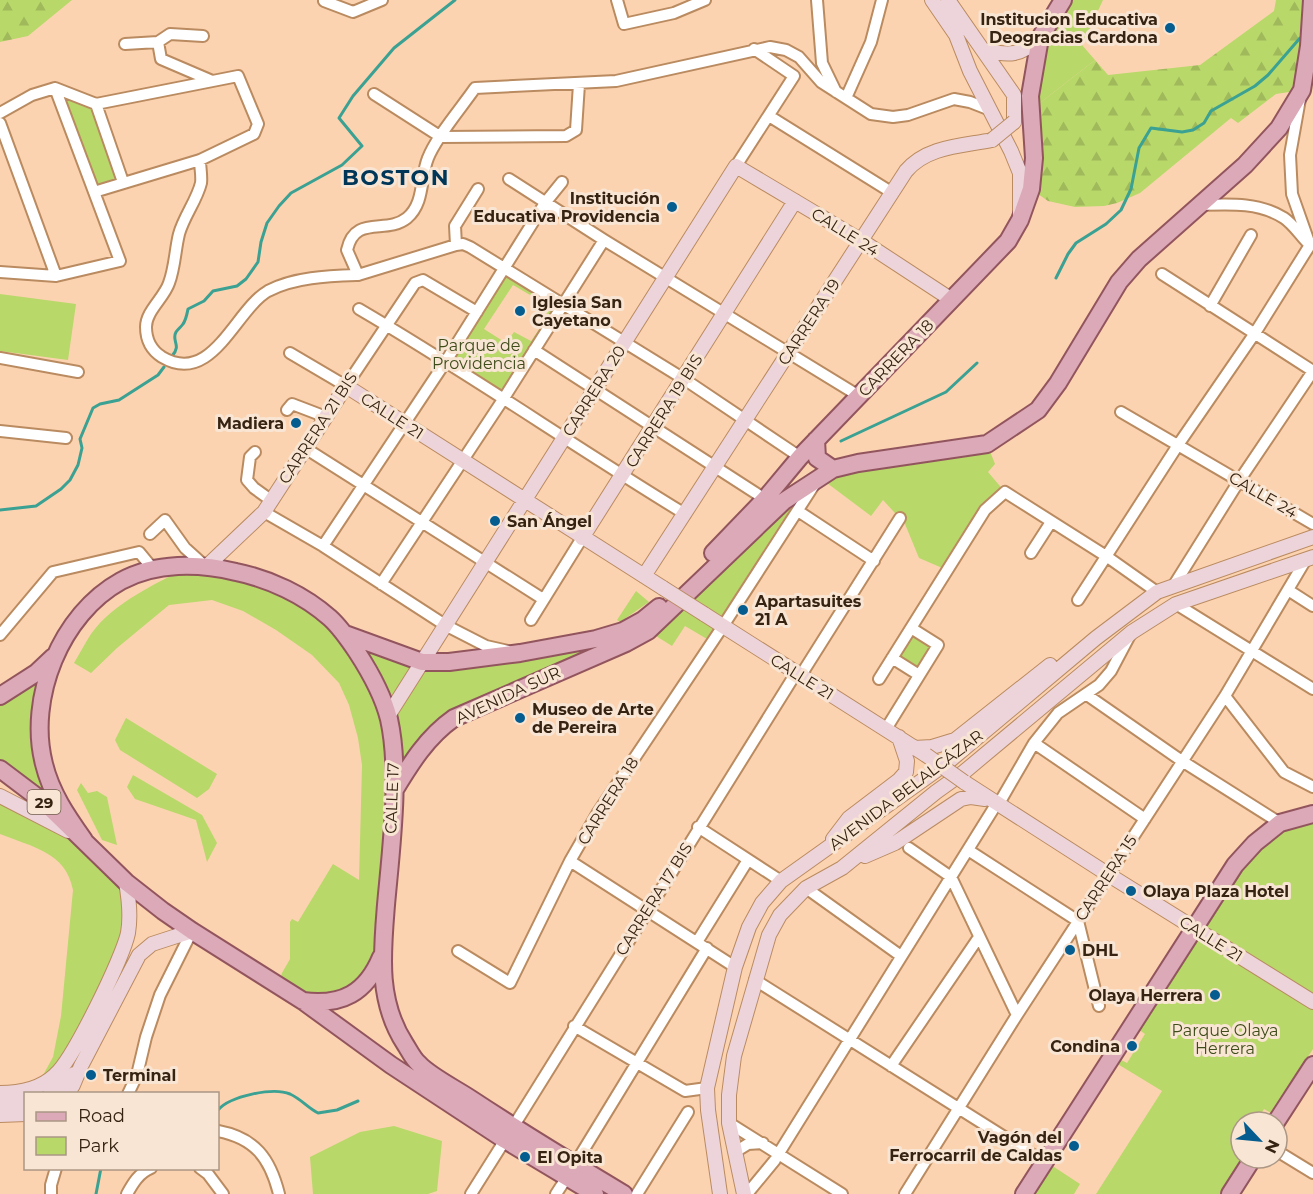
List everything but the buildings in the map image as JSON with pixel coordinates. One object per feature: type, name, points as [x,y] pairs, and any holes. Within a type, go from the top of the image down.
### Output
[{"type":"main road","points":[[932,0],[956,35],[1014,95]]},
{"type":"main road","points":[[948,0],[1014,95]]},
{"type":"main road","name":"CARRERA 18","points":[[596,639],[623,631],[643,620],[677,592],[765,499],[816,440],[1008,241],[1020,220],[1031,189],[1034,158],[1030,96],[1040,38],[1063,0]]},
{"type":"main road","points":[[816,440],[818,458],[826,473],[858,463],[987,444],[1038,410],[1058,383],[1119,282],[1139,259],[1245,165],[1279,129],[1302,90],[1309,46],[1312,0]]},
{"type":"main road","points":[[956,35],[988,109],[1011,150],[1020,173],[1020,220]]},
{"type":"main road","points":[[984,50],[1004,55],[1016,53],[1031,46],[1040,38]]},
{"type":"main road","name":"CARRERA 19","points":[[644,576],[862,241],[891,192],[915,160],[930,151],[992,140],[1014,116],[1014,95]]},
{"type":"main road","name":"CALLE 24","points":[[736,166],[862,241],[952,300]]},
{"type":"main road","name":"CARRERA 20","points":[[388,716],[736,166]]},
{"type":"main road","name":"CARRERA 19 BIS","points":[[582,538],[795,201]]},
{"type":"main road","name":"CARRERA 21 BIS","points":[[206,567],[268,506],[346,386]]},
{"type":"main road","name":"CALLE 21","points":[[346,386],[582,538],[899,737],[964,782],[1109,875],[1313,1002]]},
{"type":"main road","name":"AVENIDA SUR","points":[[394,791],[417,753],[440,728],[454,718],[626,643],[648,631],[784,501],[826,473]]},
{"type":"main road","name":"AVENIDA BELALCÁZAR","points":[[720,1194],[707,1088],[735,966],[749,927],[762,903],[781,882],[948,762],[1096,638],[1157,592],[1313,537]]},
{"type":"main road","name":"AVENIDA BELALCÁZAR","points":[[746,1194],[729,1123],[729,1095],[734,1056],[755,980],[769,934],[780,915],[806,888],[842,868],[963,772],[1132,632],[1176,604],[1309,559]]},
{"type":"main road","name":"CALLE 17","points":[[84,840],[66,815],[52,789],[43,762],[39,735],[40,706],[57,652],[74,625],[95,600],[122,580],[153,569],[191,566],[251,575],[279,585],[302,597],[329,617],[345,634],[370,671],[388,716],[393,744],[394,791],[382,956],[386,1002],[399,1035],[418,1064],[509,1134]]},
{"type":"main road","name":"AVENIDA SUR","points":[[345,634],[422,662],[449,663],[596,639]]},
{"type":"main road","points":[[920,751],[955,740],[1063,655],[1096,638]]},
{"type":"main road","name":"CALLE 17","points":[[0,696],[36,673],[57,652]]},
{"type":"main road","points":[[823,852],[849,818],[899,780],[906,772],[907,761],[899,737]]},
{"type":"main road","name":"CALLE 17","points":[[0,769],[45,803],[126,882],[192,931],[303,1001],[391,1065],[571,1171],[624,1194]]},
{"type":"main road","name":"CALLE 17","points":[[0,796],[52,821],[84,840]]},
{"type":"main road","points":[[842,868],[895,843],[961,799],[971,796],[998,802]]},
{"type":"main road","points":[[1024,1194],[1235,865],[1255,843],[1280,823],[1313,814]]},
{"type":"main road","points":[[0,1093],[25,1091],[42,1085],[56,1075],[69,1059],[127,935],[129,903],[126,882]]},
{"type":"main road","points":[[68,1092],[139,955],[152,944],[192,931]]},
{"type":"main road","points":[[303,1001],[320,1003],[336,1001],[352,995],[365,985],[382,956]]},
{"type":"main road","points":[[1284,1110],[1313,1065]]},
{"type":"main road","points":[[53,1092],[68,1081],[81,1066]]},
{"type":"main road","points":[[0,1102],[24,1102]]},
{"type":"main road","points":[[0,1115],[24,1114]]},
{"type":"main road","points":[[1230,1194],[1245,1170]]},
{"type":"main road","name":"CALLE 17","points":[[571,1171],[595,1194]]},
{"type":"street","points":[[324,1],[353,12],[382,0]]},
{"type":"street","points":[[617,0],[624,24],[674,13],[705,0]]},
{"type":"street","points":[[817,0],[822,63],[841,95]]},
{"type":"street","points":[[841,95],[871,42],[882,0]]},
{"type":"street","points":[[125,44],[158,42],[170,34],[203,36]]},
{"type":"street","points":[[158,42],[161,59],[210,80]]},
{"type":"street","points":[[358,275],[347,250],[353,235],[371,226],[391,225],[402,221],[412,213],[419,202],[428,157],[475,88],[616,81],[770,47],[786,50],[799,57],[821,82],[871,114],[893,117],[908,115],[954,99],[988,109]]},
{"type":"street","name":"CARRERA 20","points":[[736,166],[794,76],[754,49]]},
{"type":"street","points":[[0,113],[32,95],[55,88],[96,104],[238,76],[258,124],[255,134],[200,160],[94,192]]},
{"type":"street","points":[[374,94],[441,137],[566,136],[576,130],[579,84]]},
{"type":"street","points":[[0,272],[56,276],[120,261],[55,88]]},
{"type":"street","points":[[1302,90],[1290,155],[1292,194],[1311,247]]},
{"type":"street","points":[[96,104],[123,182]]},
{"type":"street","points":[[769,116],[891,192]]},
{"type":"street","points":[[0,123],[56,276]]},
{"type":"street","points":[[200,160],[201,182],[182,226],[170,283],[150,313],[146,325],[147,339],[151,347],[165,358],[181,364],[193,362],[211,354],[248,307],[262,295],[283,284],[327,276],[358,275],[463,244],[506,268],[684,379],[800,457]]},
{"type":"street","points":[[509,179],[859,396]]},
{"type":"street","points":[[323,546],[446,361],[545,203],[562,182]]},
{"type":"street","points":[[456,245],[455,226],[477,189]]},
{"type":"street","points":[[1201,205],[1230,204],[1261,208],[1285,219],[1311,247]]},
{"type":"street","points":[[1210,306],[1251,235]]},
{"type":"street","points":[[381,584],[504,398],[604,240]]},
{"type":"street","points":[[1078,600],[1178,445],[1311,247]]},
{"type":"street","points":[[1162,274],[1313,371],[1239,481],[1174,585]]},
{"type":"street","name":"CARRERA 21 BIS","points":[[346,386],[419,280],[423,280],[477,312]]},
{"type":"street","points":[[358,309],[446,361],[622,476],[685,514]]},
{"type":"street","points":[[534,350],[765,499]]},
{"type":"street","name":"CALLE 21","points":[[290,353],[346,386]]},
{"type":"street","points":[[0,358],[78,372]]},
{"type":"street","points":[[287,410],[292,404],[326,417]]},
{"type":"street","name":"CALLE 24","points":[[1121,412],[1313,524]]},
{"type":"street","points":[[0,431],[66,438]]},
{"type":"street","points":[[305,448],[543,599]]},
{"type":"street","points":[[255,452],[249,457],[248,480],[268,506],[323,546],[446,625],[486,646],[520,653]]},
{"type":"street","name":"CARRERA 18","points":[[458,951],[510,983],[570,861],[597,814],[798,511],[826,473]]},
{"type":"street","points":[[879,679],[985,510],[1005,492],[1106,555],[1157,592]]},
{"type":"street","points":[[798,511],[874,561]]},
{"type":"street","name":"CARRERA 17 BIS","points":[[471,1194],[698,827],[900,518]]},
{"type":"street","points":[[150,534],[165,520],[184,548],[206,567]]},
{"type":"street","points":[[1031,554],[1051,522]]},
{"type":"street","name":"CARRERA 19 BIS","points":[[531,620],[582,538]]},
{"type":"street","points":[[0,634],[53,572],[139,552],[153,569]]},
{"type":"street","name":"CARRERA 15","points":[[905,1194],[1017,1015],[1225,696],[1309,559]]},
{"type":"street","points":[[1288,590],[1313,606]]},
{"type":"street","points":[[1176,604],[1313,689]]},
{"type":"street","points":[[886,729],[938,645],[911,628]]},
{"type":"street","points":[[746,1194],[777,1156],[1034,743],[1058,712],[1088,695],[1099,685],[1111,671],[1132,632]]},
{"type":"street","points":[[892,658],[919,675]]},
{"type":"street","points":[[1088,695],[1182,761],[1280,823]]},
{"type":"street","points":[[1225,696],[1284,772],[1313,788]]},
{"type":"street","points":[[1034,743],[1145,819]]},
{"type":"street","points":[[698,827],[781,882]]},
{"type":"street","points":[[909,849],[951,877],[1017,1015]]},
{"type":"street","points":[[968,850],[1078,921],[1099,1006]]},
{"type":"street","points":[[697,942],[748,860]]},
{"type":"street","points":[[570,861],[735,966]]},
{"type":"street","points":[[806,888],[901,957]]},
{"type":"street","points":[[129,1092],[137,1075],[160,995],[192,931]]},
{"type":"street","points":[[891,1066],[979,937]]},
{"type":"street","points":[[556,1194],[708,948]]},
{"type":"street","points":[[755,980],[1044,1162]]},
{"type":"street","points":[[574,1026],[685,1091],[707,1088]]},
{"type":"street","points":[[637,1194],[688,1112],[685,1091]]},
{"type":"street","points":[[688,1112],[708,1110]]},
{"type":"street","points":[[729,1123],[764,1143],[777,1156],[842,1194]]},
{"type":"street","points":[[219,1131],[241,1138],[254,1146],[270,1168],[279,1194]]},
{"type":"street","points":[[735,1152],[748,1144],[764,1143]]},
{"type":"street","points":[[1289,1158],[1313,1173]]},
{"type":"street","points":[[51,1194],[55,1170]]},
{"type":"street","points":[[128,1194],[135,1180],[147,1170]]},
{"type":"street","points":[[203,1170],[223,1194]]},
{"type":"green space","points":[[0,0],[72,0],[28,36],[0,42]]},
{"type":"green space","points":[[1063,0],[1103,0],[1082,45],[1095,60],[1031,110],[1037,55]]},
{"type":"green space","points":[[1276,0],[1312,0],[1302,90],[1276,94],[1238,123],[1231,118],[1140,193],[1117,203],[1075,207],[1048,201],[1031,189],[1031,110],[1095,60],[1108,75],[1200,65],[1274,11]]},
{"type":"green space","points":[[55,88],[96,104],[123,182],[94,192]]},
{"type":"green space","name":"Parque de Providencia","points":[[506,268],[564,304],[504,398],[446,361]],"holes":[[[513,285],[542,302],[539,308],[549,315],[531,341],[514,332],[506,343],[484,329]]]},
{"type":"green space","points":[[0,294],[76,304],[68,360],[0,351]]},
{"type":"green space","points":[[987,444],[995,464],[988,472],[1005,492],[947,570],[919,558],[905,524],[883,500],[871,516],[819,477]]},
{"type":"green space","points":[[819,477],[712,642],[685,626],[672,646],[648,631]]},
{"type":"green space","points":[[191,566],[223,569],[422,662],[606,645],[454,718],[394,791],[382,956],[336,1001],[278,986],[290,959],[290,922],[292,919],[298,922],[333,864],[359,880],[362,765],[358,738],[349,705],[339,683],[312,655],[276,630],[243,611],[212,600],[169,605],[91,673],[74,663],[91,634],[112,612],[137,594]]},
{"type":"green space","points":[[636,591],[649,602],[620,622],[617,620]]},
{"type":"green space","points":[[911,628],[938,645],[919,675],[892,658]]},
{"type":"green space","points":[[47,663],[40,706],[52,789],[126,882],[129,922],[69,1059],[42,1077],[53,1057],[61,1016],[73,890],[69,877],[55,859],[35,847],[0,834],[0,796],[52,821],[0,769],[0,696]]},
{"type":"green space","points":[[126,718],[217,774],[209,789],[197,798],[120,750],[115,740]]},
{"type":"green space","points":[[133,775],[202,815],[217,843],[207,862],[196,820],[135,799],[127,787]]},
{"type":"green space","points":[[81,783],[88,793],[97,791],[107,797],[117,845],[102,840],[77,790]]},
{"type":"green space","name":"Parque Olaya Herrera","points":[[1313,821],[1313,1049],[1273,1110],[1229,1110],[1229,1170],[1235,1170],[1220,1194],[1096,1194],[1162,1091],[1116,1063],[1119,1059],[1127,1063],[1145,1034],[1138,1029],[1251,857],[1264,844],[1295,827]]},
{"type":"green space","points":[[394,1126],[442,1141],[437,1191],[428,1194],[313,1194],[310,1157],[360,1132]]},
{"type":"green space","points":[[1051,1165],[1080,1184],[1074,1194],[1032,1194]]},
{"type":"waterway","points":[[172,356],[176,349],[176,332],[184,322],[188,309],[204,301],[213,291],[237,286],[246,279],[258,262],[267,223],[279,206],[291,193],[342,165],[362,146],[339,118],[353,96],[394,48],[455,0]]},
{"type":"waterway","points":[[1056,278],[1076,243],[1106,224],[1121,210],[1131,189],[1139,148],[1151,128],[1182,132],[1193,130],[1204,123],[1211,111],[1255,86],[1268,75],[1300,38]]},
{"type":"waterway","points":[[841,441],[946,392],[977,363]]},
{"type":"waterway","points":[[0,510],[36,506],[61,489],[70,480],[78,465],[82,448],[80,439],[93,408],[119,400],[158,375],[164,367]]},
{"type":"waterway","points":[[219,1109],[242,1097],[263,1092],[290,1094],[318,1113],[337,1110],[358,1101]]},
{"type":"waterway","points":[[96,1194],[101,1170]]},
{"type":"place","name":"Institucion Educativa Deogracias Cardona","points":[[1170,28]]},
{"type":"place","name":"Institución Educativa Providencia","points":[[672,207]]},
{"type":"place","name":"Iglesia San Cayetano","points":[[520,311]]},
{"type":"place","name":"Madiera","points":[[296,423]]},
{"type":"place","name":"San Ángel","points":[[495,521]]},
{"type":"place","name":"Apartasuites 21 A","points":[[743,610]]},
{"type":"place","name":"Museo de Arte de Pereira","points":[[520,718]]},
{"type":"place","name":"Olaya Plaza Hotel","points":[[1131,891]]},
{"type":"place","name":"DHL","points":[[1070,950]]},
{"type":"place","name":"Olaya Herrera","points":[[1215,995]]},
{"type":"place","name":"Condina","points":[[1132,1046]]},
{"type":"place","name":"Terminal","points":[[91,1075]]},
{"type":"place","name":"Vagón del Ferrocarril de Caldas","points":[[1074,1146]]},
{"type":"place","name":"El Opita","points":[[525,1157]]},
{"type":"district","name":"BOSTON","points":[[396,177]]}]
